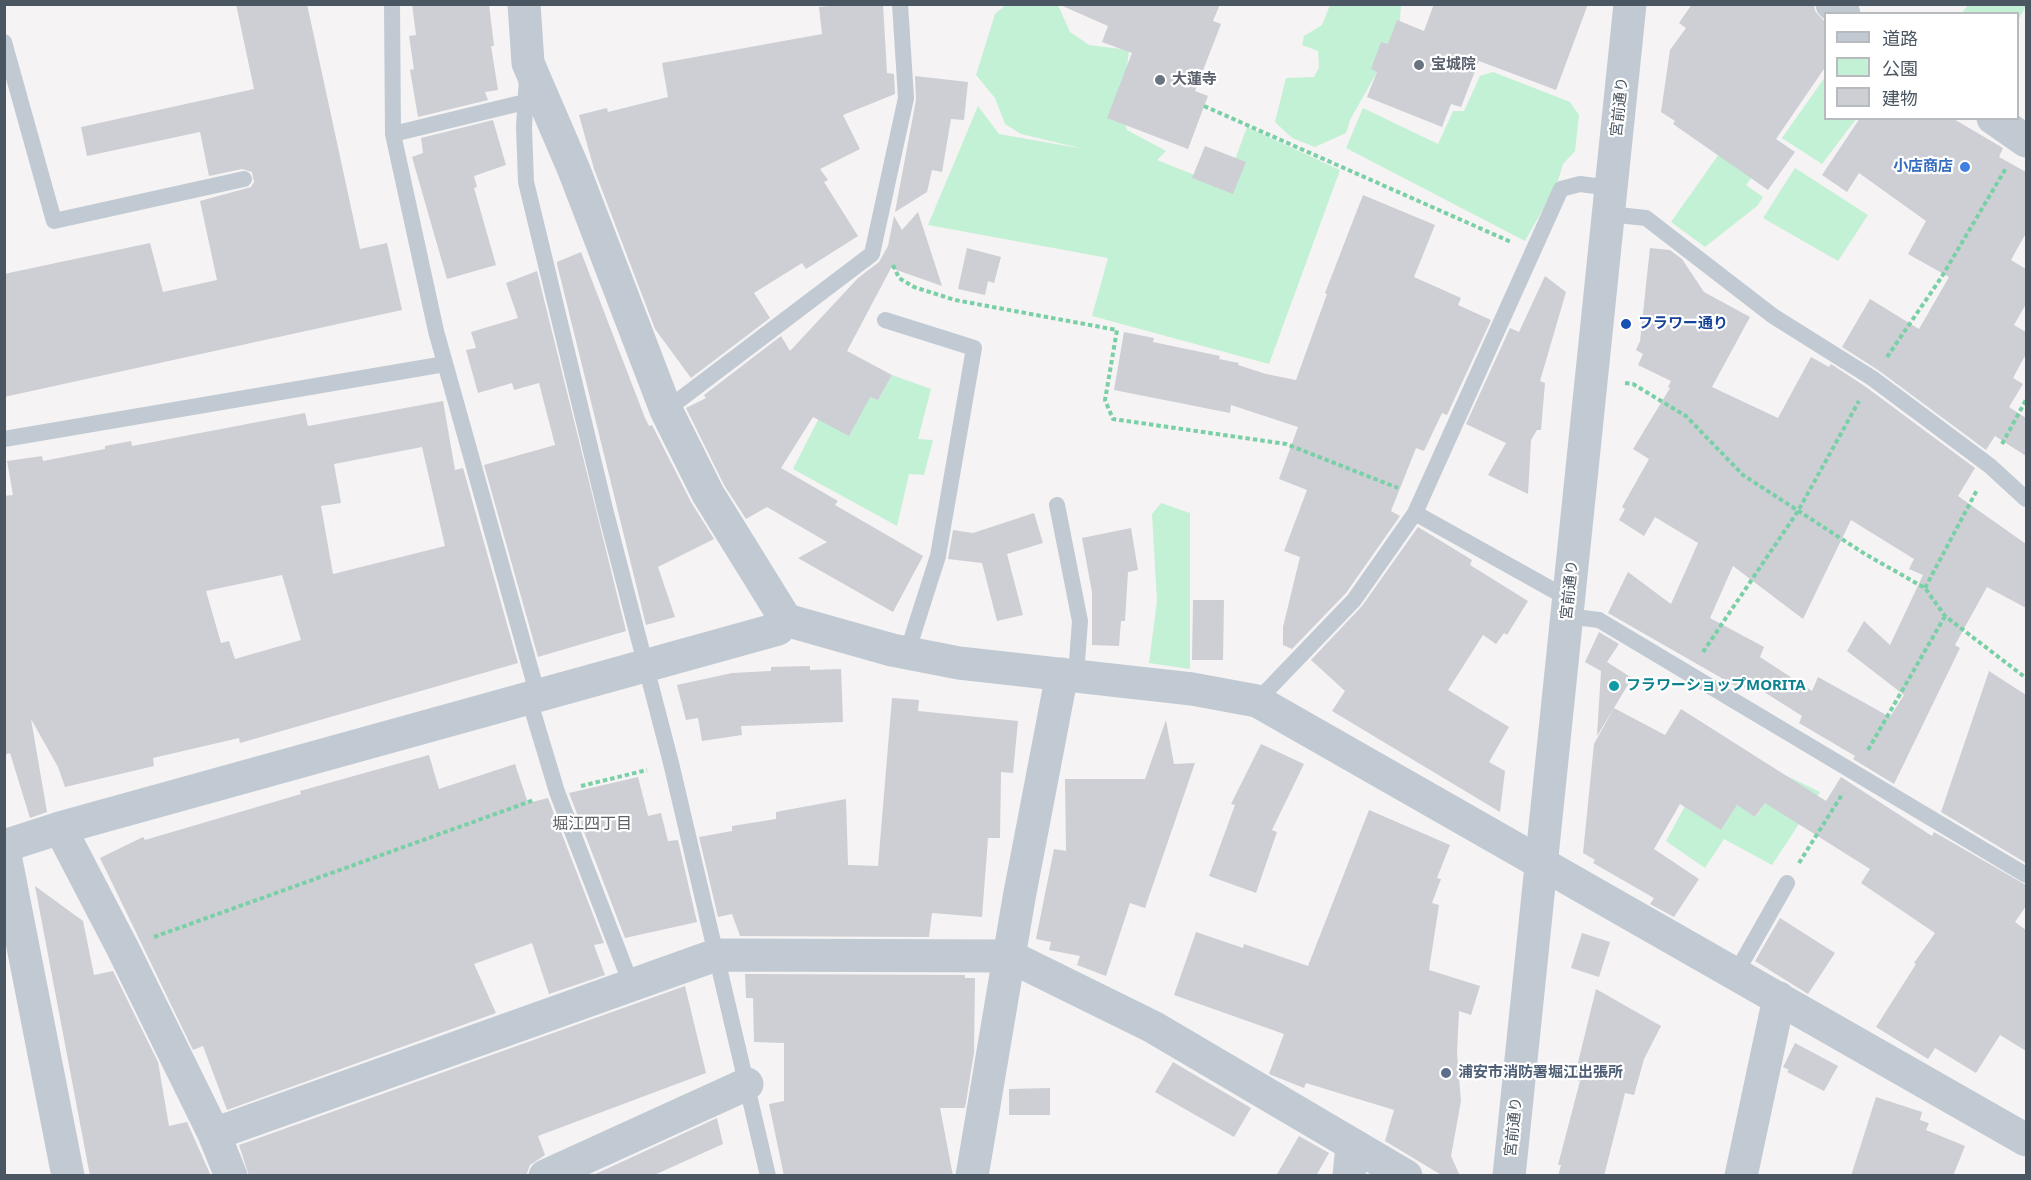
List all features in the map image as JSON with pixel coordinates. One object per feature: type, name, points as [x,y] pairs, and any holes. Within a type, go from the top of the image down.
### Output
[{"type":"street","points":[[524,4],[528,63],[574,170],[666,410],[708,494],[786,621],[908,654],[959,663],[1192,689],[1257,701],[2026,1140]]},
{"type":"street","name":"宮前通り","points":[[1509,1176],[1630,4]]},
{"type":"street","points":[[1997,120],[2025,140]]},
{"type":"street","points":[[68,1176],[4,848],[60,828],[778,629],[786,621]]},
{"type":"street","points":[[972,1176],[1009,956],[1069,675]]},
{"type":"street","points":[[60,828],[123,949],[214,1134],[231,1176]]},
{"type":"street","points":[[214,1134],[716,955],[1009,956],[1153,1027],[1351,1160],[1406,1176]]},
{"type":"street","points":[[1741,1176],[1779,998]]},
{"type":"street","points":[[545,1176],[747,1084]]},
{"type":"lane","points":[[392,4],[393,134],[445,364],[557,792],[631,984]]},
{"type":"lane","points":[[666,410],[872,254],[906,98],[900,4]]},
{"type":"lane","points":[[4,42],[54,221],[244,179]]},
{"type":"lane","points":[[528,63],[525,102],[526,182],[605,509],[647,664],[768,1176]]},
{"type":"lane","points":[[393,134],[525,102]]},
{"type":"lane","points":[[1257,701],[1354,600],[1415,513],[1561,189],[1580,184],[1646,218],[1773,316],[1872,378],[1990,466],[2026,499]]},
{"type":"lane","points":[[885,320],[974,348],[938,556],[908,654]]},
{"type":"lane","points":[[4,439],[445,364]]},
{"type":"lane","points":[[1057,505],[1080,621],[1069,675]]},
{"type":"lane","points":[[1415,513],[1568,608],[1599,620],[2026,875]]},
{"type":"lane","points":[[1736,973],[1787,883]]},
{"type":"path","points":[[1204,106],[1533,251]]},
{"type":"path","points":[[1688,673],[1798,511],[1872,378],[1941,278],[2025,140]]},
{"type":"path","points":[[875,244],[885,247],[899,278],[915,287],[955,300],[1117,330],[1105,400],[1113,419],[1286,444],[1422,497]]},
{"type":"path","points":[[1592,379],[1633,384],[1686,416],[1743,475],[1925,588],[1945,616],[2026,678]]},
{"type":"path","points":[[1925,588],[2026,400]]},
{"type":"path","points":[[123,949],[557,792],[671,764]]},
{"type":"green space","points":[[2026,4],[2019,18],[2019,12],[1963,12],[1968,5]]},
{"type":"green space","points":[[1006,5],[1058,5],[1070,32],[1089,45],[1129,50],[1122,113],[1127,130],[1166,151],[1157,160],[1225,187],[1247,127],[1340,170],[1269,364],[1092,316],[1108,258],[928,225],[978,106],[999,134],[1084,149],[1021,134],[1005,124],[995,98],[976,75],[995,14]]},
{"type":"green space","points":[[1330,5],[1401,5],[1399,33],[1350,120],[1346,133],[1315,147],[1292,138],[1275,122],[1286,78],[1314,77],[1319,67],[1318,51],[1302,45],[1304,36],[1322,25]]},
{"type":"green space","points":[[1493,72],[1570,102],[1579,115],[1575,151],[1563,164],[1557,184],[1525,241],[1346,148],[1363,108],[1438,144],[1453,111],[1464,111],[1480,76]]},
{"type":"green space","points":[[1824,78],[1824,120],[1855,120],[1822,164],[1782,138]]},
{"type":"green space","points":[[1719,154],[1752,177],[1746,185],[1763,197],[1757,206],[1705,247],[1671,222]]},
{"type":"green space","points":[[1795,168],[1868,215],[1838,261],[1763,218]]},
{"type":"green space","points":[[892,375],[931,389],[918,439],[933,440],[924,475],[909,474],[897,526],[793,469],[818,420],[870,397],[878,400]]},
{"type":"green space","points":[[1161,503],[1190,513],[1190,669],[1149,663],[1157,601],[1152,514]]},
{"type":"green space","points":[[1783,774],[1820,792],[1772,865],[1724,839],[1705,868],[1666,841],[1685,806],[1721,830],[1737,805],[1756,817]]},
{"type":"building","points":[[236,4],[307,4],[360,249],[387,243],[402,310],[4,397],[4,274],[150,243],[163,292],[217,280],[200,201],[251,187],[254,182],[252,172],[242,169],[209,176],[200,132],[87,156],[81,127],[254,89]]},
{"type":"building","points":[[412,4],[489,4],[494,46],[491,46],[498,90],[485,92],[488,100],[418,117],[410,70],[414,69],[409,36],[416,35]]},
{"type":"building","points":[[883,4],[887,73],[894,74],[895,94],[843,115],[860,149],[820,169],[828,180],[824,182],[858,236],[806,269],[802,263],[754,293],[770,318],[691,378],[655,329],[594,169],[579,115],[607,108],[608,112],[668,97],[662,63],[822,34],[819,7]]},
{"type":"building","name":"大蓮寺","points":[[1058,4],[1220,4],[1213,21],[1221,24],[1195,91],[1208,96],[1188,149],[1107,118],[1132,53],[1102,42],[1108,26]]},
{"type":"building","name":"宝城院","points":[[1434,4],[1588,4],[1556,90],[1479,61],[1461,107],[1451,104],[1442,127],[1367,97],[1377,72],[1371,69],[1381,42],[1388,44],[1397,20],[1424,31]]},
{"type":"building","points":[[1692,4],[1814,4],[1815,11],[1824,21],[1824,69],[1776,139],[1795,152],[1768,190],[1673,124],[1675,121],[1661,112],[1670,50],[1686,28],[1679,23]]},
{"type":"building","points":[[915,76],[968,82],[964,120],[951,119],[942,172],[932,170],[927,192],[895,212],[916,100]]},
{"type":"building","points":[[493,120],[506,165],[474,176],[477,187],[474,188],[496,265],[447,279],[412,157],[423,153],[421,138]]},
{"type":"building","points":[[1859,120],[1955,120],[2003,148],[1999,157],[2026,172],[2026,233],[2011,260],[2026,269],[2026,304],[2014,325],[2026,332],[2026,354],[2013,378],[2023,384],[2009,407],[2026,418],[2026,456],[1995,436],[1986,450],[1878,370],[1842,347],[1870,299],[1919,329],[1949,277],[1908,254],[1926,221],[1859,173],[1847,192],[1822,175]]},
{"type":"building","points":[[1205,146],[1246,162],[1233,194],[1192,178]]},
{"type":"building","points":[[1363,195],[1435,225],[1414,277],[1461,298],[1458,305],[1491,320],[1447,415],[1442,413],[1424,451],[1416,448],[1391,511],[1400,516],[1346,593],[1292,649],[1283,645],[1283,627],[1300,557],[1284,551],[1307,490],[1279,479],[1298,427],[1231,405],[1230,413],[1114,390],[1124,332],[1154,338],[1153,342],[1220,356],[1219,359],[1239,363],[1238,365],[1266,374],[1296,380],[1327,294],[1325,293]]},
{"type":"building","points":[[918,212],[942,286],[891,268],[847,351],[892,375],[878,400],[870,397],[849,436],[813,417],[781,468],[838,501],[835,505],[923,556],[893,612],[798,558],[827,542],[767,507],[746,519],[724,485],[686,408],[706,398],[704,395],[781,336],[790,351],[858,278],[879,262],[888,246],[894,216],[902,230]]},
{"type":"building","points":[[967,248],[1001,257],[994,283],[988,281],[985,295],[958,289]]},
{"type":"building","points":[[1650,248],[1670,250],[1682,259],[1704,292],[1750,317],[1712,387],[1778,418],[1811,357],[1829,367],[1831,364],[1866,387],[1975,468],[1958,496],[2026,544],[2026,608],[1987,587],[1955,645],[1960,648],[1894,784],[1853,759],[1855,756],[1799,723],[1802,716],[1750,683],[1748,689],[1740,685],[1739,688],[1608,613],[1628,572],[1671,604],[1698,543],[1655,517],[1644,536],[1619,520],[1625,509],[1622,507],[1649,459],[1633,449],[1670,388],[1668,387],[1671,381],[1638,365],[1643,354],[1636,350],[1640,341]],"holes":[[[1851,520],[1914,559],[1909,569],[1923,575],[1890,645],[1864,621],[1847,651],[1904,695],[1890,717],[1818,677],[1812,691],[1760,657],[1764,647],[1710,618],[1733,566],[1803,619]]]},
{"type":"building","points":[[581,252],[645,418],[649,426],[652,425],[691,502],[714,539],[658,567],[675,617],[646,625],[557,264]]},
{"type":"building","points":[[537,271],[626,631],[538,657],[484,465],[555,445],[539,383],[514,390],[512,383],[478,393],[466,350],[476,348],[471,332],[518,318],[506,283]]},
{"type":"building","points":[[1545,276],[1566,292],[1540,381],[1545,383],[1541,430],[1537,430],[1531,440],[1528,494],[1488,475],[1506,443],[1466,424],[1510,328],[1519,332]]},
{"type":"building","points":[[443,401],[455,470],[463,468],[518,663],[240,743],[239,738],[153,758],[154,766],[65,787],[58,767],[31,719],[47,812],[30,818],[10,753],[4,755],[4,496],[13,495],[7,461],[42,456],[43,461],[105,449],[105,446],[131,441],[132,446],[305,413],[308,426]],"holes":[[[422,447],[445,546],[333,574],[321,506],[341,503],[334,464]],[[282,575],[301,640],[235,659],[229,641],[221,643],[206,591]]]},
{"type":"building","points":[[1034,513],[1043,543],[1007,554],[1023,615],[997,621],[982,563],[948,559],[953,530],[973,533]]},
{"type":"building","points":[[1418,527],[1472,560],[1470,565],[1528,601],[1507,635],[1504,633],[1496,644],[1483,635],[1448,690],[1509,727],[1489,762],[1505,771],[1500,812],[1332,711],[1345,691],[1311,660],[1362,606]]},
{"type":"building","points":[[1131,528],[1138,570],[1128,572],[1125,621],[1121,621],[1119,646],[1092,645],[1092,592],[1082,538]]},
{"type":"building","points":[[1193,600],[1224,600],[1223,660],[1192,660]]},
{"type":"building","points":[[1599,632],[1619,644],[1607,662],[1632,678],[1597,736],[1601,671],[1585,662]]},
{"type":"building","points":[[810,666],[810,670],[841,669],[843,722],[741,726],[742,735],[702,741],[698,718],[686,720],[677,685],[732,673],[771,671],[771,667]]},
{"type":"building","points":[[1989,671],[2026,695],[2026,863],[1941,812]]},
{"type":"building","points":[[892,698],[919,700],[918,711],[1018,721],[1013,773],[1001,772],[1000,838],[988,838],[982,917],[932,913],[929,937],[740,936],[732,914],[718,917],[699,837],[732,831],[732,826],[776,819],[776,812],[846,799],[848,865],[878,866]]},
{"type":"building","points":[[1614,708],[1665,735],[1681,709],[1826,801],[1841,777],[1932,836],[1934,832],[2026,885],[2026,906],[2015,922],[2026,930],[2026,1051],[2000,1035],[1976,1073],[1935,1048],[1928,1059],[1876,1027],[1916,964],[1914,963],[1935,933],[1861,883],[1870,869],[1765,803],[1755,817],[1737,805],[1721,830],[1680,804],[1654,849],[1699,879],[1674,917],[1650,904],[1654,898],[1593,863],[1595,860],[1583,853],[1594,744]]},
{"type":"building","points":[[1166,720],[1174,764],[1195,763],[1145,908],[1130,903],[1106,976],[1077,965],[1080,956],[1049,950],[1051,942],[1036,939],[1054,849],[1066,851],[1065,779],[1145,779]]},
{"type":"building","points":[[1261,744],[1304,764],[1272,830],[1277,832],[1256,893],[1209,876],[1235,805],[1231,804]]},
{"type":"building","points":[[429,755],[439,789],[515,764],[528,803],[548,798],[604,943],[594,945],[605,975],[549,994],[532,943],[474,964],[496,1013],[227,1110],[203,1046],[193,1050],[100,858],[143,837],[145,840],[301,794],[300,791]]},
{"type":"building","points":[[638,777],[648,816],[661,813],[668,841],[678,840],[697,922],[625,938],[569,793]]},
{"type":"building","points":[[1369,810],[1450,845],[1437,878],[1441,879],[1432,903],[1439,905],[1429,970],[1480,986],[1471,1015],[1459,1011],[1457,1053],[1461,1101],[1451,1156],[1460,1176],[1443,1176],[1385,1141],[1394,1110],[1306,1083],[1304,1088],[1269,1074],[1284,1034],[1174,995],[1196,932],[1243,948],[1244,944],[1308,966]]},
{"type":"building","points":[[35,886],[83,921],[94,975],[113,971],[158,1062],[169,1126],[187,1122],[211,1176],[90,1176]]},
{"type":"building","points":[[1780,918],[1835,953],[1808,994],[1755,961]]},
{"type":"building","points":[[1582,933],[1610,942],[1599,977],[1571,968]]},
{"type":"building","points":[[745,974],[965,975],[965,978],[975,978],[974,1053],[965,1108],[940,1108],[953,1176],[784,1176],[769,1104],[784,1101],[784,1043],[754,1042],[753,998],[746,998]]},
{"type":"building","points":[[685,986],[706,1073],[538,1136],[545,1155],[530,1165],[526,1176],[249,1176],[239,1145]]},
{"type":"building","points":[[1596,989],[1661,1026],[1644,1059],[1634,1095],[1625,1093],[1604,1176],[1558,1176],[1561,1165],[1558,1165],[1580,1081],[1574,1079]]},
{"type":"building","points":[[1795,1043],[1838,1066],[1824,1091],[1787,1072],[1789,1070],[1783,1067]]},
{"type":"building","points":[[1173,1062],[1251,1108],[1234,1137],[1155,1092]]},
{"type":"building","points":[[1050,1088],[1050,1115],[1009,1115],[1009,1089]]},
{"type":"building","points":[[1876,1097],[1922,1112],[1920,1120],[1929,1123],[1926,1130],[1965,1146],[1953,1176],[1851,1176]]},
{"type":"building","points":[[717,1118],[723,1144],[652,1176],[591,1176]]},
{"type":"building","points":[[1299,1136],[1329,1153],[1316,1176],[1276,1176]]},
{"type":"place","name":"宝城院","points":[[1419,65]]},
{"type":"place","name":"大蓮寺","points":[[1160,80]]},
{"type":"place","name":"小店商店","points":[[1965,167]]},
{"type":"place","name":"フラワー通り","points":[[1626,324]]},
{"type":"place","name":"フラワーショップMORITA","points":[[1614,686]]},
{"type":"place","name":"浦安市消防署堀江出張所","points":[[1446,1073]]},
{"type":"district","name":"堀江四丁目","points":[[592,824]]}]
